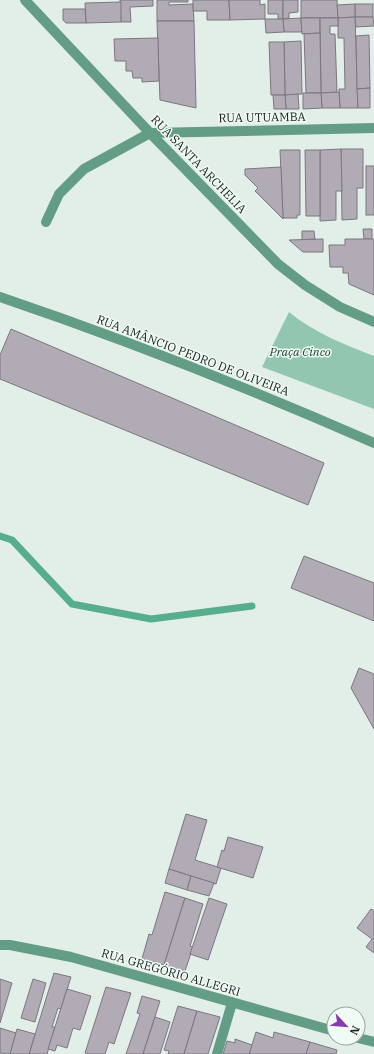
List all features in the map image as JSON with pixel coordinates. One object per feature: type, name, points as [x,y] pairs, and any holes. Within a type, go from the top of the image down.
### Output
[{"type":"street","name":"RUA SANTA ARCHELIA","points":[[25,0],[150,133],[278,264],[305,285],[340,307],[374,322]]},
{"type":"street","name":"RUA UTUAMBA","points":[[150,133],[374,128]]},
{"type":"street","points":[[46,222],[59,194],[84,169],[150,133]]},
{"type":"street","name":"RUA AMÂNCIO PEDRO DE OLIVEIRA","points":[[0,297],[118,338],[296,409],[374,443]]},
{"type":"street","name":"RUA GREGÓRIO ALLEGRI","points":[[0,945],[10,945],[71,957],[326,1029]]},
{"type":"street","points":[[217,1054],[232,1003]]},
{"type":"green space","name":"Praça Cinco","points":[[289,312],[319,332],[341,343],[374,356],[374,409],[262,367]]},
{"type":"building","points":[[120,0],[153,0],[153,6],[130,7],[131,22],[121,22]]},
{"type":"building","points":[[157,0],[188,0],[188,2],[169,2],[169,5],[193,4],[194,21],[157,21]]},
{"type":"building","points":[[193,0],[229,0],[230,20],[207,20],[207,11],[193,11]]},
{"type":"building","points":[[229,0],[260,0],[260,5],[265,4],[265,19],[230,20]]},
{"type":"building","points":[[268,0],[283,0],[283,19],[278,19],[278,14],[268,14]]},
{"type":"building","points":[[283,0],[298,0],[298,12],[289,13],[289,18],[283,19]]},
{"type":"building","points":[[301,0],[337,0],[338,18],[301,18]]},
{"type":"building","points":[[121,2],[121,22],[86,23],[85,3]]},
{"type":"building","points":[[355,4],[373,4],[373,17],[355,17]]},
{"type":"building","points":[[355,4],[355,17],[338,18],[337,5]]},
{"type":"building","points":[[63,9],[85,9],[86,23],[66,23],[63,20]]},
{"type":"building","points":[[355,17],[373,17],[374,26],[356,27]]},
{"type":"building","points":[[355,17],[358,108],[340,108],[339,89],[345,89],[344,38],[338,38],[338,18]]},
{"type":"building","points":[[301,18],[302,32],[284,32],[283,19]]},
{"type":"building","points":[[301,18],[320,18],[320,33],[302,34]]},
{"type":"building","points":[[320,18],[338,18],[338,26],[330,26],[330,34],[335,34],[337,92],[321,93]]},
{"type":"building","points":[[265,19],[283,19],[284,32],[266,33]]},
{"type":"building","points":[[157,21],[194,21],[196,108],[160,100]]},
{"type":"building","points":[[320,33],[321,93],[306,93],[304,34]]},
{"type":"building","points":[[369,35],[370,88],[357,89],[356,36]]},
{"type":"building","points":[[158,38],[159,81],[142,82],[142,78],[133,78],[132,71],[126,71],[126,61],[115,61],[114,39]]},
{"type":"building","points":[[301,41],[302,94],[285,95],[284,42]]},
{"type":"building","points":[[269,42],[284,42],[285,95],[271,95]]},
{"type":"building","points":[[370,88],[370,108],[358,108],[357,89]]},
{"type":"building","points":[[339,92],[340,108],[322,108],[321,93]]},
{"type":"building","points":[[303,93],[321,93],[322,108],[303,109]]},
{"type":"building","points":[[298,94],[299,109],[286,109],[285,95]]},
{"type":"building","points":[[273,95],[285,95],[286,109],[274,109]]},
{"type":"building","points":[[341,149],[363,149],[363,188],[357,188],[357,219],[342,220]]},
{"type":"building","points":[[341,149],[342,191],[336,191],[336,220],[320,221],[320,150]]},
{"type":"building","points":[[280,150],[300,150],[300,215],[297,215],[297,218],[283,218]]},
{"type":"building","points":[[305,150],[320,150],[320,216],[306,216]]},
{"type":"building","points":[[366,166],[374,166],[374,215],[366,215]]},
{"type":"building","points":[[281,167],[283,219],[255,191],[258,188],[245,175],[245,169]]},
{"type":"building","points":[[363,229],[372,229],[372,239],[364,239]]},
{"type":"building","points":[[302,231],[314,231],[315,239],[302,240]]},
{"type":"building","points":[[323,239],[323,252],[303,252],[289,240]]},
{"type":"building","points":[[345,239],[374,239],[374,295],[349,284],[348,273],[343,273],[343,267],[330,267],[329,245],[345,245]]},
{"type":"building","points":[[11,329],[324,463],[308,505],[0,379],[0,355]]},
{"type":"building","points":[[304,556],[374,583],[374,621],[291,588]]},
{"type":"building","points":[[359,668],[374,674],[374,729],[351,688]]},
{"type":"building","points":[[186,814],[207,820],[195,860],[221,868],[216,884],[169,869]]},
{"type":"building","points":[[228,837],[263,847],[253,878],[217,867]]},
{"type":"building","points":[[169,869],[191,876],[187,890],[165,883]]},
{"type":"building","points":[[191,876],[214,883],[209,896],[187,890]]},
{"type":"building","points":[[165,892],[185,898],[164,965],[142,959],[149,934],[152,935]]},
{"type":"building","points":[[185,898],[203,904],[190,946],[193,947],[185,971],[164,965]]},
{"type":"building","points":[[209,898],[227,904],[208,960],[190,954]]},
{"type":"building","points":[[371,909],[374,911],[374,953],[366,947],[372,939],[357,928]]},
{"type":"building","points":[[54,973],[71,977],[61,1009],[58,1008],[52,1027],[55,1027],[47,1054],[29,1054]]},
{"type":"building","points":[[0,979],[12,983],[0,1023]]},
{"type":"building","points":[[33,979],[46,983],[35,1022],[21,1018]]},
{"type":"building","points":[[106,987],[131,993],[114,1044],[109,1042],[105,1054],[85,1053]]},
{"type":"building","points":[[67,989],[91,996],[80,1030],[73,1028],[67,1048],[57,1045],[55,1051],[48,1049]]},
{"type":"building","points":[[142,996],[160,1001],[143,1054],[126,1054],[140,1014],[137,1013]]},
{"type":"building","points":[[178,1006],[197,1011],[184,1054],[168,1054],[169,1051],[164,1050]]},
{"type":"building","points":[[197,1011],[220,1017],[208,1054],[184,1054]]},
{"type":"building","points":[[155,1017],[170,1022],[160,1054],[143,1054]]},
{"type":"building","points":[[0,1028],[16,1033],[10,1054],[0,1053]]},
{"type":"building","points":[[17,1029],[35,1034],[29,1054],[10,1054]]},
{"type":"building","points":[[256,1032],[273,1038],[274,1032],[310,1042],[306,1054],[249,1054]]},
{"type":"building","points":[[235,1039],[252,1045],[249,1054],[223,1054],[227,1041],[235,1043]]},
{"type":"building","points":[[310,1042],[337,1050],[336,1054],[306,1054]]},
{"type":"waterway","points":[[0,536],[12,540],[72,604],[151,619],[252,606]]}]
